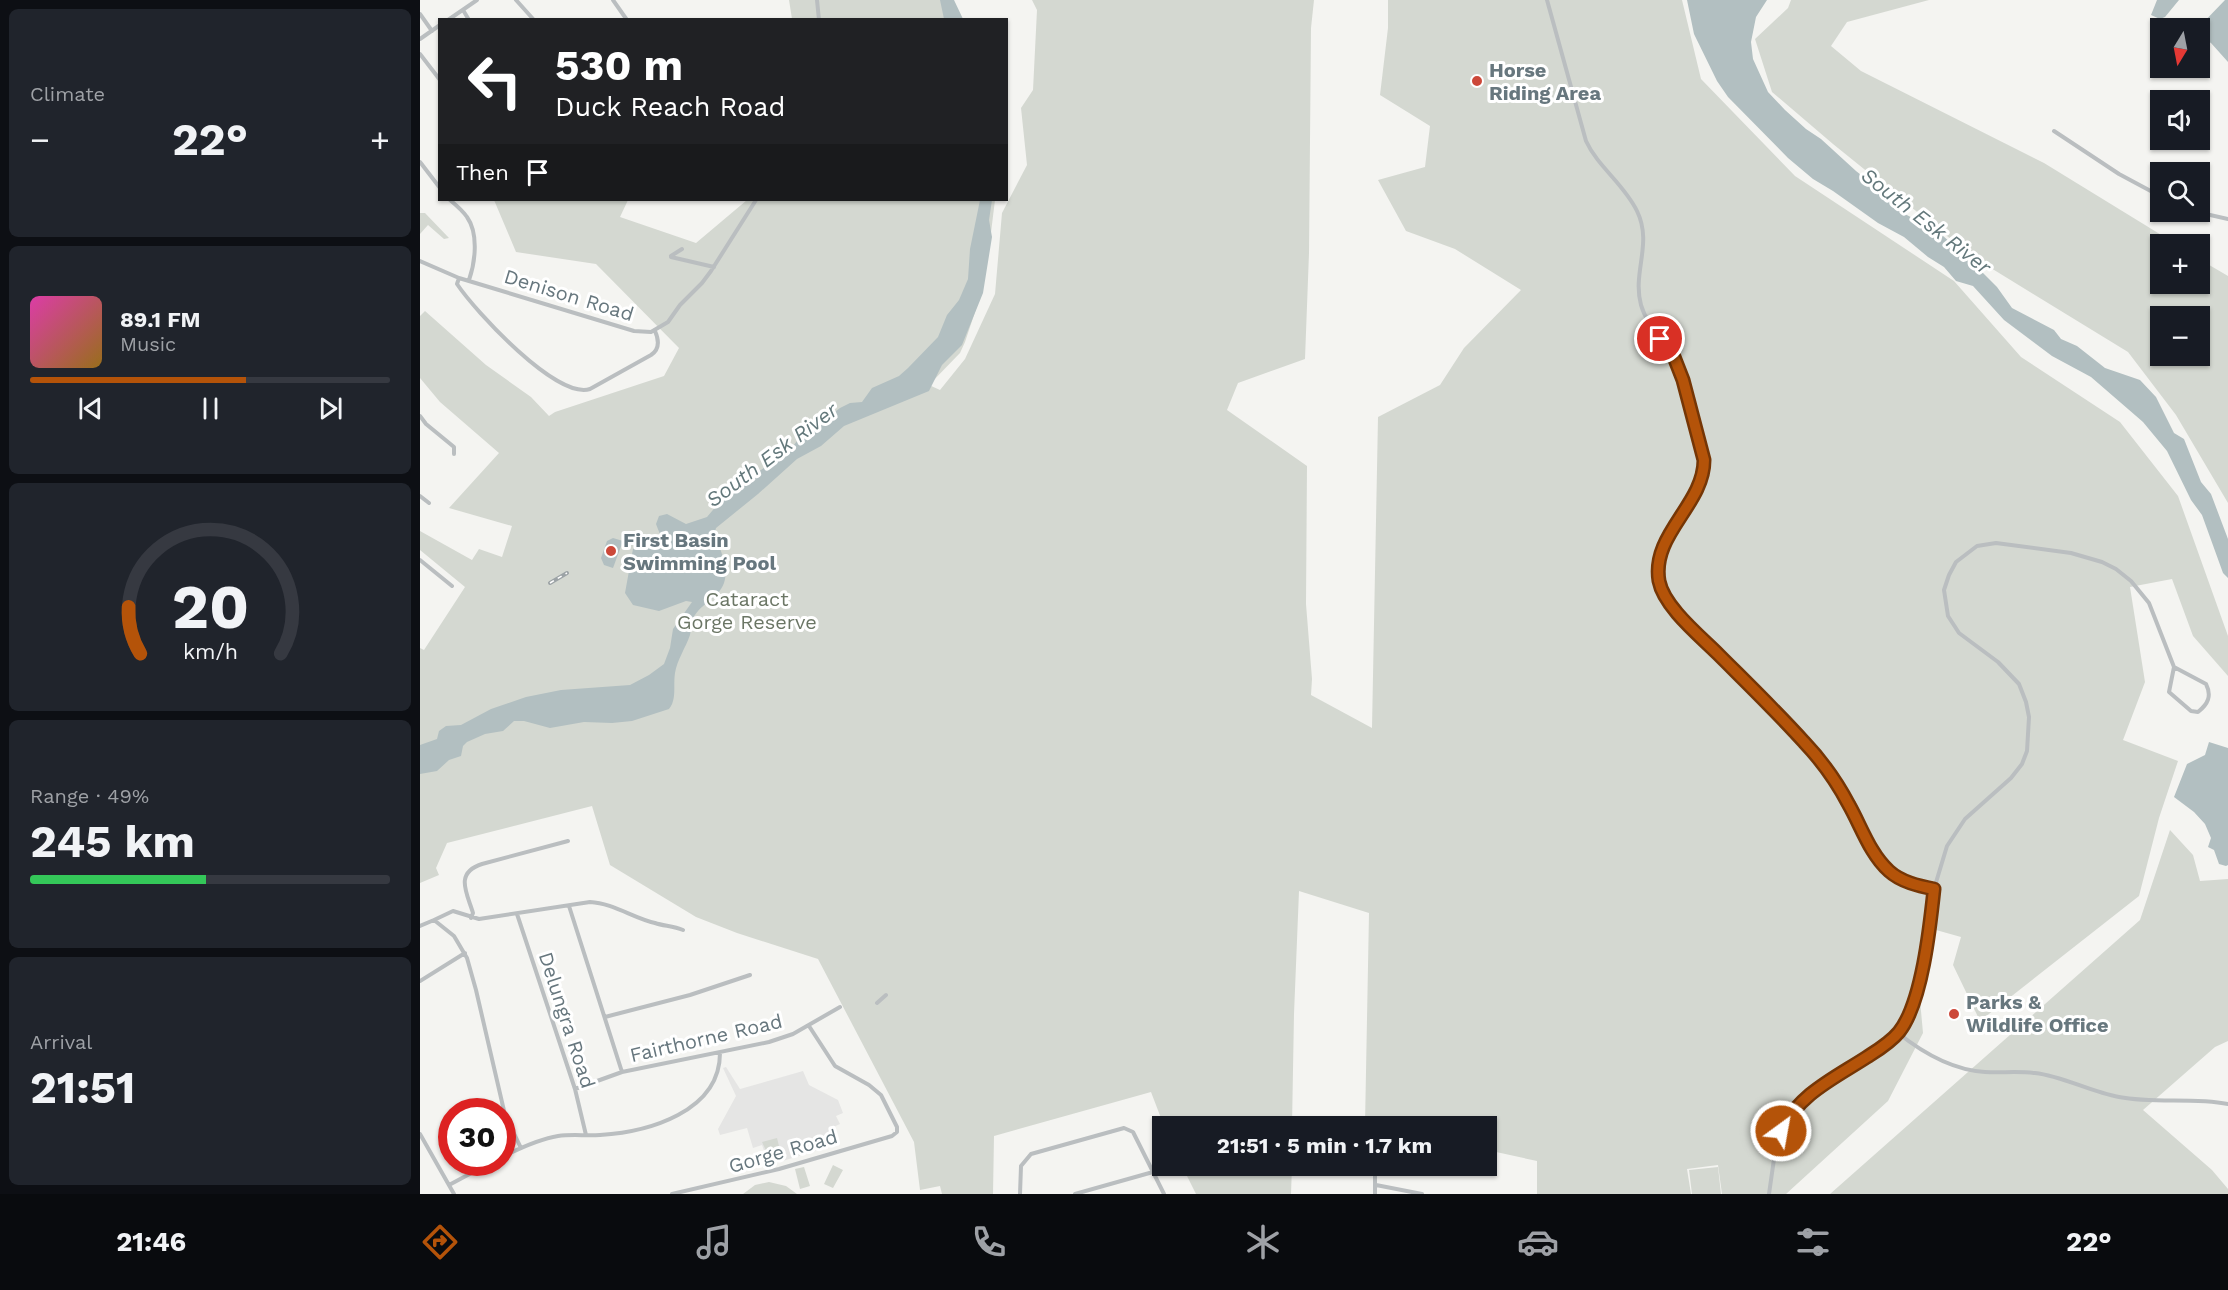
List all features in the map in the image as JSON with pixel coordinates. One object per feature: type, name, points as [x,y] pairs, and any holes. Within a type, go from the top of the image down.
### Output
[{"type":"street","points":[[451,18],[477,0]]},
{"type":"street","points":[[516,0],[532,18]]},
{"type":"street","points":[[612,0],[626,18]]},
{"type":"street","points":[[817,0],[819,18]]},
{"type":"street","points":[[1546,0],[1586,141],[1594,156],[1630,197],[1641,221],[1644,243],[1639,284],[1641,305],[1650,325],[1678,365],[1703,453],[1704,473],[1700,487],[1673,529],[1662,554],[1659,572],[1662,589],[1679,614],[1785,721],[1824,765],[1840,788],[1868,842],[1884,866],[1900,878],[1934,889]]},
{"type":"street","points":[[462,10],[468,18]]},
{"type":"street","points":[[420,14],[432,31]]},
{"type":"street","points":[[420,39],[438,27]]},
{"type":"street","points":[[420,54],[438,77]]},
{"type":"street","points":[[2054,131],[2119,174],[2150,191]]},
{"type":"street","points":[[420,162],[438,185]]},
{"type":"street","points":[[451,201],[468,218],[474,236],[474,265],[469,280]]},
{"type":"street","name":"Denison Road","points":[[420,261],[459,278],[644,333],[655,331],[668,322],[680,305],[702,283],[751,209],[754,201]]},
{"type":"street","points":[[2210,215],[2228,219]]},
{"type":"street","points":[[682,249],[670,257],[714,267]]},
{"type":"street","points":[[459,278],[458,284],[465,295],[514,347],[532,363],[572,389],[581,391],[590,389],[651,355],[657,348],[658,339],[655,331]]},
{"type":"street","points":[[420,416],[426,424],[456,448],[454,454]]},
{"type":"street","points":[[420,496],[429,503]]},
{"type":"street","points":[[1769,1194],[1775,1152],[1789,1115],[1803,1098],[1885,1046],[1898,1033],[1910,1013],[1918,991],[1934,889],[1943,856],[1955,832],[1965,819],[2003,787],[2022,764],[2026,751],[2030,727],[2026,702],[2019,684],[1998,662],[1959,633],[1948,616],[1944,596],[1952,568],[1962,556],[1977,546],[2006,544],[2071,552],[2102,561],[2116,568],[2131,581],[2149,603],[2174,667],[2169,692],[2191,711],[2198,712],[2206,705],[2209,698],[2206,684],[2174,667]]},
{"type":"street","points":[[420,560],[452,586]]},
{"type":"street","points":[[471,918],[473,913],[464,885],[464,879],[470,870],[482,864],[568,841]]},
{"type":"street","points":[[420,926],[453,911],[479,919],[597,902],[651,922],[675,926],[682,930]]},
{"type":"street","points":[[568,906],[622,1072]]},
{"type":"street","name":"Delungra Road","points":[[517,914],[575,1089],[586,1135]]},
{"type":"street","points":[[434,920],[454,936],[465,953],[476,990],[505,1115],[522,1148]]},
{"type":"street","points":[[420,981],[465,953]]},
{"type":"street","points":[[605,1017],[690,995],[750,975]]},
{"type":"street","points":[[877,1003],[886,995]]},
{"type":"street","name":"Fairthorne Road","points":[[575,1089],[622,1072],[769,1042],[808,1026],[840,1007]]},
{"type":"street","name":"Gorge Road","points":[[672,1194],[779,1169],[892,1136],[897,1129],[881,1095],[869,1085],[835,1066],[808,1026]]},
{"type":"street","points":[[1898,1033],[1919,1050],[1943,1062],[1981,1072],[2036,1073],[2133,1099],[2210,1100],[2228,1104]]},
{"type":"street","points":[[516,1151],[560,1136],[631,1130],[691,1109],[708,1091],[720,1064],[720,1053]]},
{"type":"street","points":[[1020,1194],[1022,1166],[1031,1154],[1121,1128],[1133,1132],[1152,1170]]},
{"type":"street","points":[[420,1134],[454,1194]]},
{"type":"street","points":[[1075,1194],[1152,1172]]},
{"type":"street","points":[[449,1185],[466,1176]]},
{"type":"street","points":[[1155,1176],[1164,1194]]},
{"type":"street","points":[[1375,1176],[1375,1194]]},
{"type":"street","points":[[1376,1185],[1422,1194]]},
{"type":"shaded area","points":[[940,0],[954,0],[963,18],[944,18]]},
{"type":"shaded area","points":[[1687,0],[1767,0],[1756,17],[1751,42],[1753,59],[1768,92],[1785,110],[1880,190],[1899,211],[1936,230],[1964,254],[1997,287],[2012,308],[2054,330],[2061,339],[2077,346],[2105,368],[2140,380],[2156,397],[2174,433],[2184,439],[2201,482],[2211,494],[2228,539],[2228,578],[2223,573],[2202,515],[2191,500],[2167,451],[2143,422],[2091,377],[2052,356],[2004,320],[1973,286],[1956,281],[1944,267],[1904,237],[1878,223],[1813,179],[1788,158],[1728,97],[1717,81],[1694,34]]},
{"type":"shaded area","points":[[2157,0],[2179,0],[2165,17],[2158,18],[2151,15]]},
{"type":"shaded area","points":[[2225,0],[2228,0],[2228,62],[2210,42],[2210,18],[2208,18]]},
{"type":"shaded area","points":[[980,201],[992,201],[989,220],[992,237],[983,293],[962,345],[942,365],[929,391],[844,426],[821,446],[797,459],[716,528],[715,532],[726,570],[724,583],[692,621],[690,635],[676,668],[674,697],[669,709],[632,721],[584,722],[550,728],[524,721],[514,721],[503,731],[485,734],[467,742],[463,746],[461,756],[449,760],[437,771],[420,774],[420,745],[437,739],[439,731],[446,726],[461,725],[491,709],[526,697],[561,690],[630,685],[664,664],[670,648],[673,629],[692,602],[686,601],[659,611],[633,605],[625,593],[633,549],[661,537],[656,524],[659,516],[667,514],[686,524],[707,517],[723,498],[790,450],[797,441],[840,408],[850,403],[862,402],[872,388],[899,376],[908,368],[938,337],[947,315],[959,300],[968,279],[970,249]]},
{"type":"shaded area","name":"First Basin Swimming Pool","points":[[613,538],[623,541],[613,568],[604,565],[601,558],[607,541]]},
{"type":"shaded area","points":[[2209,742],[2228,748],[2228,865],[2226,866],[2219,864],[2214,850],[2208,847],[2211,838],[2205,824],[2194,812],[2174,797],[2187,764],[2205,755]]},
{"type":"shaded area","points":[[726,1067],[740,1089],[803,1071],[809,1085],[838,1100],[843,1113],[836,1116],[840,1124],[829,1129],[836,1145],[769,1165],[762,1145],[753,1148],[747,1128],[720,1135],[718,1129],[736,1096],[723,1068]]},
{"type":"green space","points":[[789,0],[953,0],[949,18],[792,18]]},
{"type":"green space","name":"Cataract Gorge Reserve","points":[[1032,0],[1314,0],[1311,28],[1309,253],[1305,359],[1238,383],[1227,410],[1307,466],[1306,604],[1312,679],[1311,695],[1372,728],[1378,417],[1440,385],[1464,348],[1521,290],[1455,249],[1406,231],[1378,180],[1425,167],[1430,126],[1380,95],[1388,28],[1388,0],[1682,0],[1701,79],[1795,176],[1954,281],[2021,357],[2120,422],[2178,496],[2228,636],[2228,676],[2193,636],[2172,579],[2130,587],[2145,682],[2123,740],[2178,761],[2159,818],[2139,896],[1980,1021],[1953,965],[1961,937],[1936,930],[1917,967],[1923,1033],[1888,1101],[1786,1194],[1722,1194],[1718,1165],[1687,1169],[1691,1194],[1537,1194],[1537,1161],[1497,1152],[1497,1116],[1365,1116],[1369,913],[1299,891],[1292,1116],[1160,1116],[1151,1092],[994,1136],[993,1194],[942,1194],[940,1186],[920,1190],[914,1142],[818,959],[696,917],[610,865],[592,806],[447,843],[436,868],[439,875],[420,883],[420,648],[424,650],[465,587],[420,550],[420,531],[472,560],[479,549],[502,557],[512,526],[449,508],[499,453],[440,402],[420,378],[420,316],[425,311],[486,365],[531,397],[549,416],[555,412],[664,376],[679,348],[596,264],[516,252],[494,201],[628,201],[620,217],[696,243],[746,201],[995,201],[988,257],[977,306],[960,353],[929,385],[940,390],[965,359],[995,294],[1002,213],[1027,165],[1021,108],[1033,90],[1037,10]]},
{"type":"green space","points":[[1791,0],[1929,0],[1847,22],[1831,46],[1861,71],[2044,163],[2160,234],[2150,234],[2150,294],[2210,294],[2210,265],[2228,276],[2228,503],[2176,415],[2128,352],[1973,257],[1833,144],[1772,92],[1755,39],[1788,8]]},
{"type":"green space","points":[[420,213],[425,213],[449,238],[444,239],[428,225],[420,234]]},
{"type":"green space","points":[[2170,830],[2193,855],[2200,881],[2228,879],[2228,1041],[2215,1047],[2143,1110],[2212,1170],[2228,1189],[2228,1194],[1830,1194],[2140,920]]},
{"type":"green space","points":[[777,1138],[781,1154],[769,1157],[762,1142]]},
{"type":"green space","points":[[833,1165],[843,1170],[833,1188],[824,1184]]},
{"type":"green space","points":[[804,1167],[810,1186],[800,1189],[795,1169]]},
{"type":"green space","points":[[1718,1167],[1721,1194],[1692,1194],[1689,1170]]},
{"type":"green space","points":[[1187,1176],[1292,1176],[1291,1194],[1196,1194]]},
{"type":"green space","points":[[769,1182],[786,1186],[797,1194],[743,1194],[755,1185]]},
{"type":"railway","points":[[550,583],[567,573]]},
{"type":"place","name":"Horse Riding Area","points":[[1477,81]]},
{"type":"place","name":"First Basin Swimming Pool","points":[[611,551]]},
{"type":"place","name":"Parks & Wildlife Office","points":[[1954,1014]]},
{"type":"route","points":[[1660,339],[1678,365],[1704,460],[1704,473],[1700,487],[1669,536],[1662,554],[1659,579],[1664,594],[1686,622],[1785,721],[1824,765],[1840,788],[1868,842],[1884,866],[1900,878],[1934,889],[1918,991],[1904,1025],[1885,1046],[1803,1098],[1789,1115],[1781,1131]]},
{"type":"water label","name":"South Esk River","points":[[1926,221]]},
{"type":"water label","name":"South Esk River","points":[[772,455]]}]
